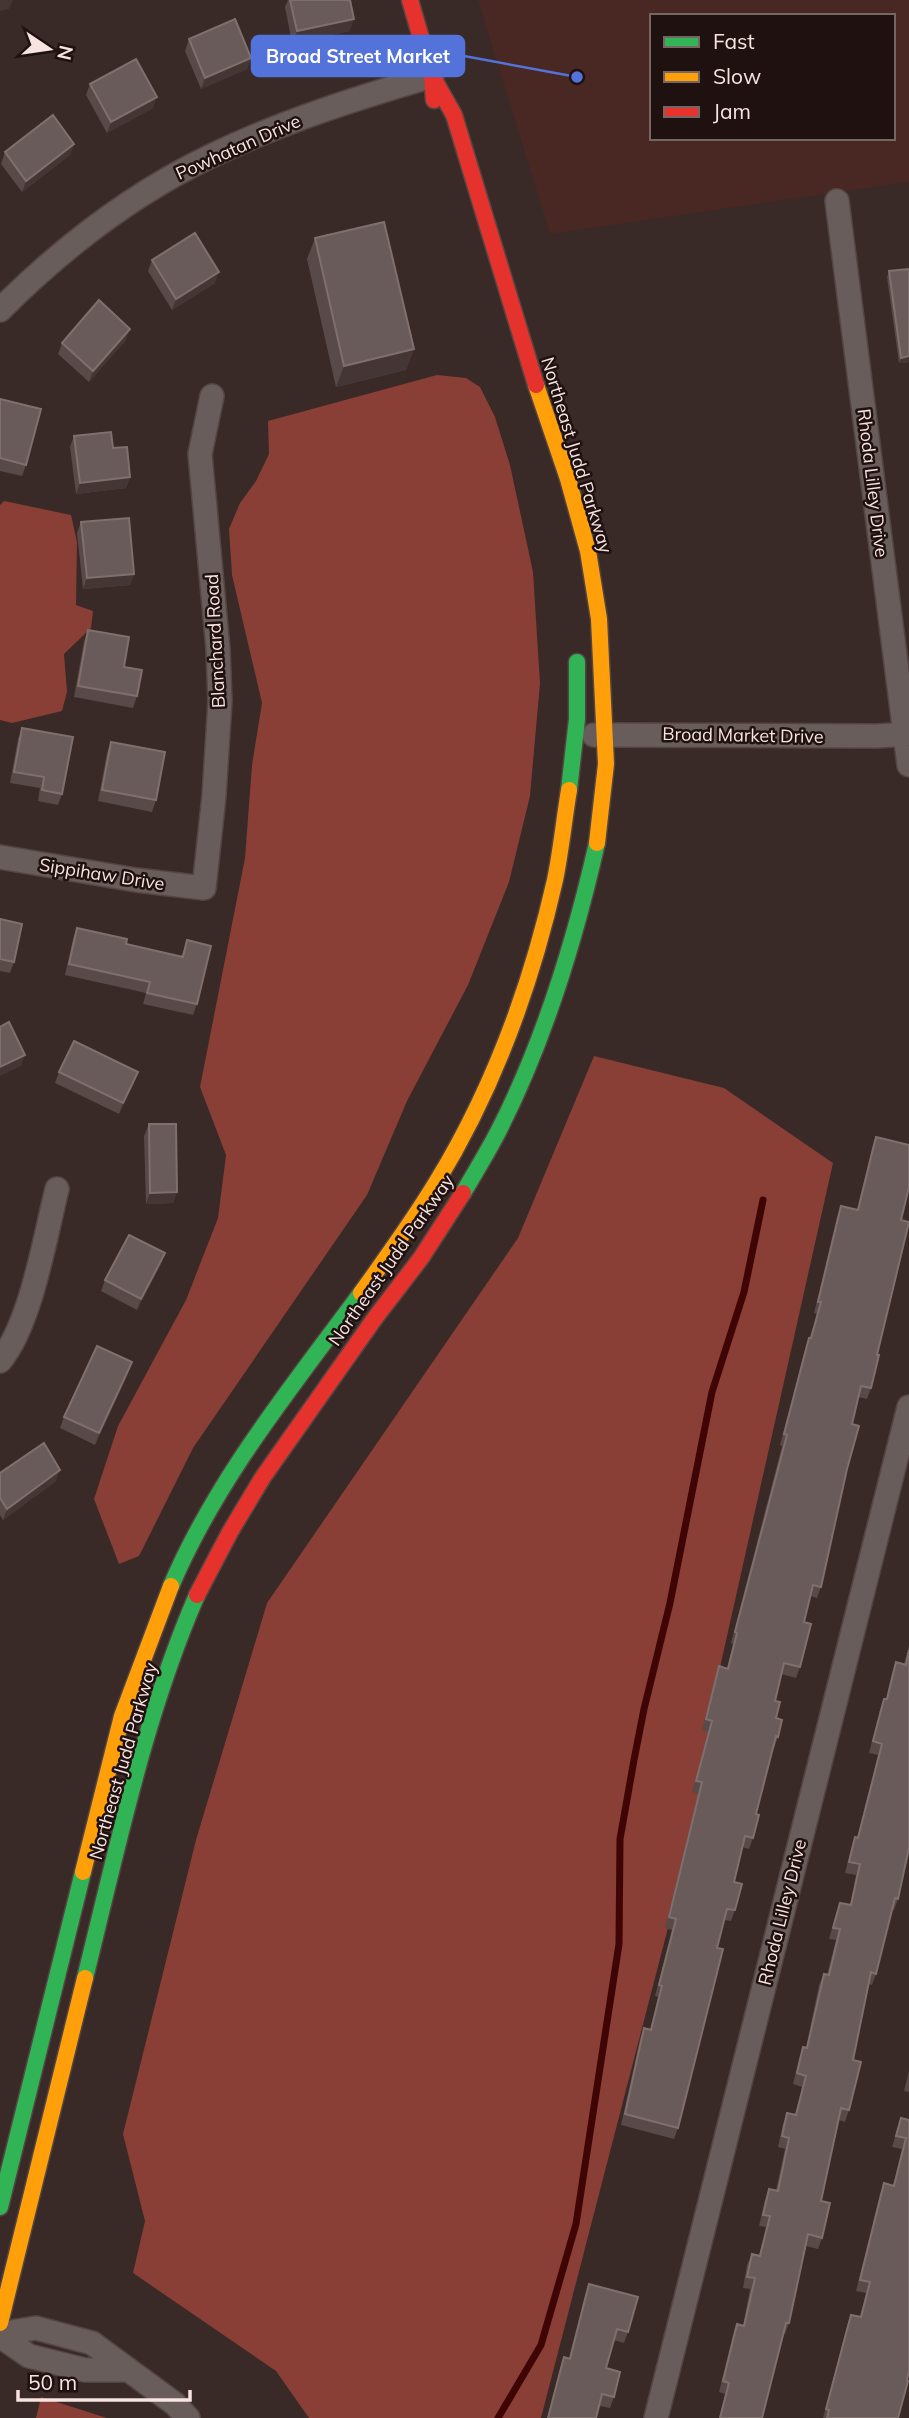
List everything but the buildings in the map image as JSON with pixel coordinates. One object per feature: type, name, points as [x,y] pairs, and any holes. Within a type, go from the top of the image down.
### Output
[{"type":"highway","name":"Northeast Judd Parkway","points":[[410,0],[432,76],[436,115]]},
{"type":"highway","name":"Northeast Judd Parkway","points":[[0,2323],[132,1789],[173,1653],[197,1596],[230,1532],[263,1477],[375,1318],[421,1258],[454,1209],[498,1132],[551,1004],[588,882],[599,832],[606,735],[599,619],[588,551],[454,115],[432,76]]},
{"type":"highway","name":"Northeast Judd Parkway","points":[[0,2207],[122,1716],[144,1649],[169,1590],[216,1498],[257,1434],[416,1214],[460,1142],[487,1086],[522,995],[554,883],[577,734],[579,688],[575,640]]},
{"type":"street","name":"Powhatan Drive","points":[[0,310],[35,276],[102,221],[172,176],[265,132],[315,113],[432,76]]},
{"type":"street","name":"Rhoda Lilley Drive","points":[[837,201],[909,765]]},
{"type":"street","name":"Blanchard Road","points":[[204,888],[214,796],[220,701],[218,649],[200,454],[212,396]]},
{"type":"street","name":"Broad Market Drive","points":[[577,734],[907,734]]},
{"type":"street","name":"Sippihaw Drive","points":[[0,857],[136,880],[204,888]]},
{"type":"street","points":[[0,1361],[18,1333],[26,1311],[57,1189]]},
{"type":"street","name":"Rhoda Lilley Drive","points":[[656,2418],[909,1407]]},
{"type":"street","points":[[0,2335],[29,2356],[85,2370],[127,2370],[175,2404],[188,2418]]},
{"type":"shaded area","points":[[478,0],[909,0],[909,182],[550,234]]},
{"type":"shaded area","points":[[437,375],[466,378],[480,387],[495,417],[510,465],[533,572],[540,683],[530,796],[509,882],[468,985],[407,1101],[367,1195],[193,1448],[139,1556],[119,1564],[94,1499],[118,1426],[186,1300],[218,1218],[226,1155],[200,1087],[245,858],[252,765],[262,703],[232,575],[229,529],[240,503],[256,481],[269,454],[268,421]]},
{"type":"shaded area","points":[[4,501],[71,515],[77,542],[76,605],[93,611],[91,628],[64,654],[67,692],[62,711],[12,723],[0,720],[0,505]]},
{"type":"shaded area","points":[[594,1056],[724,1088],[833,1163],[721,1663],[704,1789],[541,2418],[309,2418],[276,2371],[133,2273],[145,2221],[123,2134],[196,1840],[267,1603],[518,1238]]},
{"type":"shaded area","points":[[41,2397],[107,2418],[36,2418]]},
{"type":"waterway","points":[[498,2418],[541,2345],[576,2224],[619,1944],[620,1839],[634,1760],[670,1603],[712,1392],[744,1292],[763,1200]]},
{"type":"traffic: fast","points":[[569,790],[577,719],[577,662]]},
{"type":"traffic: fast","points":[[463,1193],[498,1132],[543,1027],[579,917],[597,843]]},
{"type":"traffic: fast","points":[[171,1586],[210,1508],[233,1471],[257,1434],[361,1293]]},
{"type":"traffic: fast","points":[[85,1978],[147,1736],[178,1641],[197,1595]]},
{"type":"traffic: fast","points":[[0,2207],[83,1872]]},
{"type":"traffic: slow","points":[[536,385],[568,479],[588,551],[599,619],[606,764],[597,843]]},
{"type":"traffic: slow","points":[[361,1293],[436,1183],[475,1111],[508,1036],[545,920],[557,869],[569,790]]},
{"type":"traffic: slow","points":[[83,1872],[122,1716],[171,1586]]},
{"type":"traffic: slow","points":[[0,2323],[85,1978]]},
{"type":"traffic: jam","points":[[410,0],[432,76],[434,100]]},
{"type":"traffic: jam","points":[[432,76],[454,115],[536,385]]},
{"type":"traffic: jam","points":[[197,1595],[263,1477],[375,1318],[421,1258],[463,1193]]},
{"type":"place","name":"Broad Street Market","points":[[577,77]]}]
